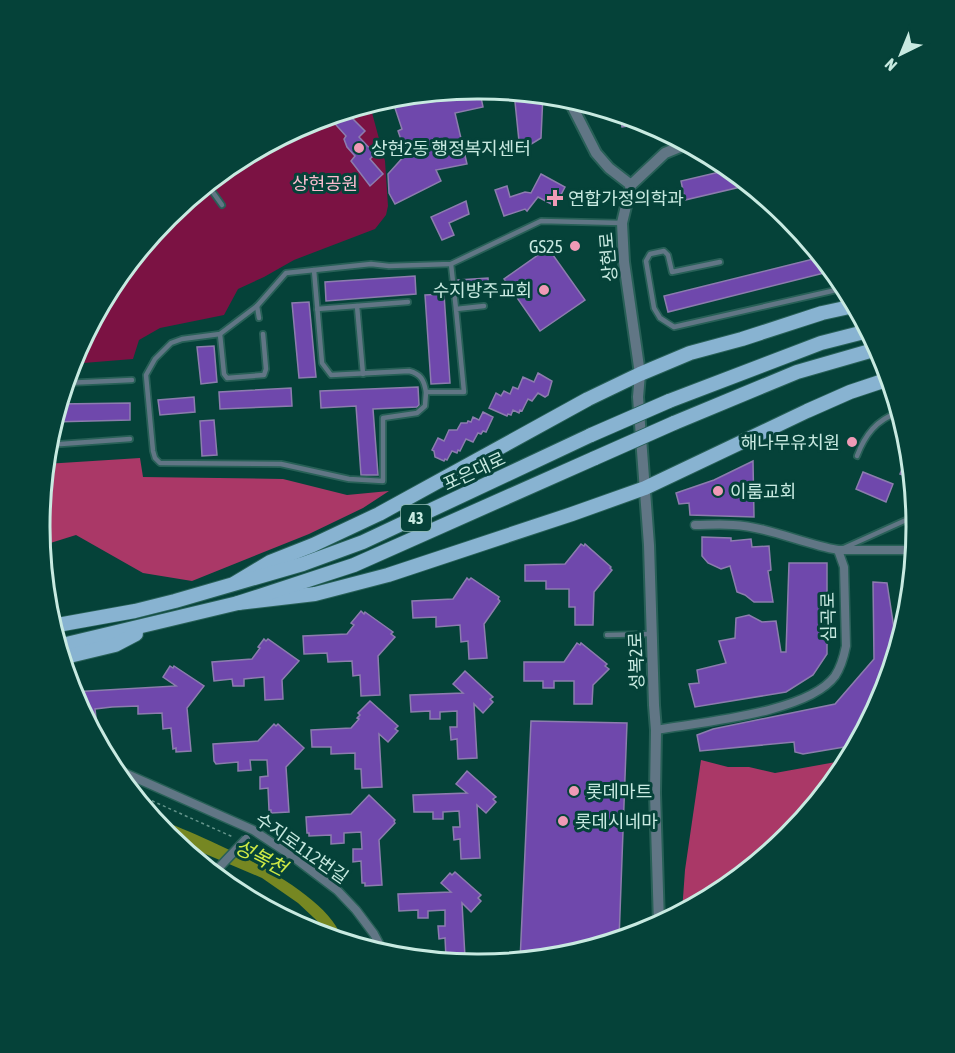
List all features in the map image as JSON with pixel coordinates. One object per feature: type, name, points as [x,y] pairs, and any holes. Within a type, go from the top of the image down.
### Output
[{"type":"main road","points":[[235,583],[270,562],[314,545],[379,514],[588,399],[640,374],[690,353],[845,308]]},
{"type":"main road","name":"포은대로","points":[[61,624],[135,611],[303,564],[363,542],[591,435],[734,375],[821,344],[859,333]]},
{"type":"main road","name":"포은대로","points":[[66,644],[238,603],[354,565],[674,423],[797,372],[868,352]]},
{"type":"main road","points":[[238,603],[315,594],[388,574],[572,514],[645,488],[807,411],[880,382]]},
{"type":"main road","points":[[70,656],[115,645],[152,625]]},
{"type":"street","points":[[574,110],[596,153],[609,168],[631,185],[665,153],[677,148]]},
{"type":"street","name":"상현로","points":[[631,185],[622,223],[624,262],[640,374],[638,397]]},
{"type":"street","name":"성복2로","points":[[638,397],[649,545],[656,730],[655,793],[659,914]]},
{"type":"street","points":[[695,525],[734,525],[772,532],[813,546],[838,550],[905,550]]},
{"type":"street","name":"심곡로","points":[[656,730],[783,707],[809,697],[823,688],[835,676],[844,658],[846,646],[844,567],[838,550]]},
{"type":"street","name":"수지로112번길","points":[[130,775],[252,830],[337,890],[356,910],[379,943]]},
{"type":"street","points":[[221,869],[252,830]]},
{"type":"lane","points":[[212,191],[222,205]]},
{"type":"lane","points":[[314,270],[322,363],[331,375],[409,371],[417,373],[422,378],[426,392],[425,406],[417,413],[383,418],[382,481],[349,479],[281,464],[160,463],[153,451],[146,375],[148,368],[171,343],[182,339],[220,334],[257,306],[286,273],[314,270],[371,264],[389,266],[451,264],[541,221],[622,223]]},
{"type":"lane","points":[[672,272],[668,255],[664,251],[654,252],[647,257],[656,313],[674,327],[834,291]]},
{"type":"lane","points":[[665,274],[720,262]]},
{"type":"lane","points":[[426,392],[464,392],[451,264]]},
{"type":"lane","points":[[317,309],[408,302]]},
{"type":"lane","points":[[396,303],[398,312]]},
{"type":"lane","points":[[257,306],[259,318]]},
{"type":"lane","points":[[357,306],[363,374]]},
{"type":"lane","points":[[456,309],[484,306]]},
{"type":"lane","points":[[220,334],[224,374],[227,378],[264,375],[266,369],[263,334]]},
{"type":"lane","points":[[74,383],[132,380]]},
{"type":"lane","points":[[857,456],[869,431],[891,415]]},
{"type":"lane","points":[[58,443],[130,439]]},
{"type":"lane","points":[[838,550],[906,521]]},
{"type":"lane","points":[[607,635],[651,634]]},
{"type":"path","points":[[148,799],[243,841],[285,863]]},
{"type":"green space","name":"상현공원","points":[[372,112],[385,161],[388,206],[386,215],[375,229],[294,260],[238,289],[224,315],[160,328],[139,340],[133,359],[82,363],[107,312],[122,289],[138,266],[175,224],[217,187],[264,156],[314,131]]},
{"type":"shaded area","points":[[140,458],[143,477],[283,479],[347,495],[389,491],[363,508],[309,534],[192,581],[143,573],[76,535],[50,543],[50,499],[54,463]]},
{"type":"shaded area","points":[[701,760],[728,767],[749,767],[775,773],[834,762],[799,809],[760,848],[715,882],[683,901]]},
{"type":"shaded area","points":[[170,824],[228,849],[289,883],[314,902],[333,922],[338,931],[321,925],[298,903],[262,878],[199,851]]},
{"type":"building","points":[[481,98],[483,107],[455,113],[467,164],[436,170],[441,181],[395,204],[389,193],[388,174],[406,154],[398,131],[402,129],[395,107],[450,99]]},
{"type":"building","points":[[515,100],[543,104],[541,138],[520,151]]},
{"type":"building","name":"상현2동 행정복지센터","points":[[352,118],[365,131],[359,137],[375,154],[370,159],[383,174],[370,186],[351,161],[355,156],[347,147],[344,139],[346,136],[334,123]]},
{"type":"building","points":[[717,173],[739,187],[685,200],[681,181]]},
{"type":"building","points":[[541,174],[565,187],[555,206],[538,197],[527,211],[525,209],[504,216],[495,190],[507,186],[510,197],[525,192],[531,193]]},
{"type":"building","points":[[466,201],[469,214],[449,223],[454,235],[442,240],[431,217]]},
{"type":"building","name":"수지방주교회","points":[[548,248],[585,300],[540,331],[504,279]]},
{"type":"building","points":[[812,259],[822,273],[668,312],[664,296]]},
{"type":"building","points":[[415,276],[416,294],[326,301],[325,282]]},
{"type":"building","points":[[488,278],[489,293],[459,295],[458,280]]},
{"type":"building","points":[[444,294],[450,383],[431,384],[425,295]]},
{"type":"building","points":[[309,302],[316,377],[299,378],[292,303]]},
{"type":"building","points":[[214,346],[217,382],[201,384],[197,347]]},
{"type":"building","points":[[538,373],[552,381],[548,395],[545,397],[538,393],[532,401],[528,399],[522,411],[520,410],[519,413],[513,410],[511,415],[507,416],[489,408],[496,393],[501,396],[504,391],[510,394],[513,387],[518,389],[523,377],[534,382]]},
{"type":"building","points":[[418,387],[419,405],[417,407],[373,409],[378,475],[361,475],[356,406],[321,408],[320,391]]},
{"type":"building","points":[[291,388],[292,406],[220,409],[219,392]]},
{"type":"building","points":[[194,397],[195,412],[160,415],[158,400]]},
{"type":"building","points":[[130,403],[130,420],[63,422],[68,404]]},
{"type":"building","points":[[483,412],[493,417],[486,432],[478,433],[473,442],[466,439],[460,451],[458,450],[457,453],[452,451],[447,460],[435,457],[432,450],[438,438],[444,441],[449,430],[457,430],[461,423],[471,422],[473,417],[479,420]]},
{"type":"building","points":[[214,420],[217,455],[202,456],[200,421]]},
{"type":"building","name":"이룸교회","points":[[753,461],[754,517],[690,515],[689,503],[679,504],[676,493],[714,480]]},
{"type":"building","points":[[863,472],[893,484],[886,502],[856,489]]},
{"type":"building","points":[[702,537],[731,538],[731,541],[751,539],[752,547],[769,546],[771,570],[768,571],[773,602],[754,602],[737,592],[730,566],[721,569],[708,563],[702,556]]},
{"type":"building","points":[[581,544],[584,546],[585,544],[612,570],[594,592],[593,625],[575,625],[575,607],[569,607],[569,589],[546,589],[546,581],[525,581],[525,565],[565,564]]},
{"type":"building","points":[[789,563],[827,563],[827,654],[813,675],[786,692],[695,707],[689,684],[699,683],[697,670],[726,663],[719,641],[735,638],[736,618],[749,615],[762,622],[776,621],[781,652],[786,652]]},
{"type":"building","points":[[467,578],[469,580],[471,578],[499,597],[500,601],[484,624],[487,658],[469,659],[468,641],[461,642],[460,625],[436,627],[436,617],[413,618],[412,601],[453,599]]},
{"type":"building","points":[[873,582],[887,583],[894,626],[891,637],[873,690],[844,747],[803,754],[795,752],[794,742],[700,751],[697,735],[713,729],[835,704],[874,659]]},
{"type":"building","points":[[361,611],[393,632],[391,634],[395,637],[378,656],[380,695],[361,696],[360,675],[353,676],[352,661],[328,662],[327,653],[304,654],[303,636],[347,634],[354,625],[351,623]]},
{"type":"building","points":[[264,639],[266,641],[268,639],[299,661],[282,680],[283,699],[265,700],[264,677],[244,679],[244,686],[233,686],[232,679],[214,681],[212,662],[252,659]]},
{"type":"building","points":[[577,643],[580,645],[581,643],[607,664],[605,666],[609,669],[593,685],[592,704],[574,704],[574,681],[554,681],[554,688],[543,688],[543,681],[524,681],[524,662],[564,662]]},
{"type":"building","points":[[170,666],[173,668],[174,666],[204,686],[187,708],[191,751],[176,752],[176,748],[173,749],[171,728],[163,729],[162,713],[138,714],[138,706],[112,707],[95,709],[95,718],[83,691],[176,686],[163,677]]},
{"type":"building","points":[[465,671],[493,697],[490,699],[493,702],[483,713],[474,704],[477,758],[458,759],[457,739],[451,740],[450,727],[457,727],[457,711],[440,712],[440,719],[430,719],[430,711],[411,712],[410,695],[463,693],[453,684]]},
{"type":"building","points":[[370,701],[398,726],[395,729],[398,731],[388,742],[379,734],[382,787],[362,788],[361,769],[355,769],[355,753],[331,754],[331,747],[312,747],[311,730],[351,728],[359,719],[357,718],[360,715],[358,713]]},
{"type":"building","points":[[531,721],[627,723],[619,930],[588,940],[520,952]]},
{"type":"building","points":[[274,724],[276,726],[278,724],[304,748],[286,767],[289,812],[271,813],[268,788],[260,789],[260,777],[268,776],[267,760],[250,760],[251,770],[238,771],[238,762],[216,764],[214,761],[213,744],[258,741]]},
{"type":"building","points":[[467,771],[496,797],[493,799],[496,802],[486,813],[477,805],[480,858],[461,859],[460,839],[454,840],[453,827],[460,827],[459,811],[443,812],[443,819],[433,819],[433,812],[414,812],[413,795],[467,793],[456,784]]},
{"type":"building","points":[[369,795],[395,820],[395,823],[379,840],[382,885],[365,886],[365,883],[362,883],[361,861],[353,862],[353,849],[362,849],[361,832],[344,833],[344,843],[331,844],[331,835],[309,836],[306,817],[351,814]]},
{"type":"building","points":[[455,872],[481,895],[478,898],[481,901],[471,912],[462,903],[465,954],[446,954],[445,938],[439,939],[438,926],[445,926],[445,910],[428,911],[428,918],[418,918],[418,910],[399,911],[398,894],[451,892],[441,883],[450,873],[452,875]]},
{"type":"place","name":"상현2동 행정복지센터","points":[[359,148]]},
{"type":"place","name":"연합가정의학과","points":[[555,198]]},
{"type":"place","name":"GS25","points":[[575,246]]},
{"type":"place","name":"수지방주교회","points":[[544,290]]},
{"type":"place","name":"해나무유치원","points":[[852,442]]},
{"type":"place","name":"이룸교회","points":[[718,491]]},
{"type":"place","name":"롯데마트","points":[[574,791]]},
{"type":"place","name":"롯데시네마","points":[[563,821]]},
{"type":"water label","name":"성복천","points":[[261,857]]}]
